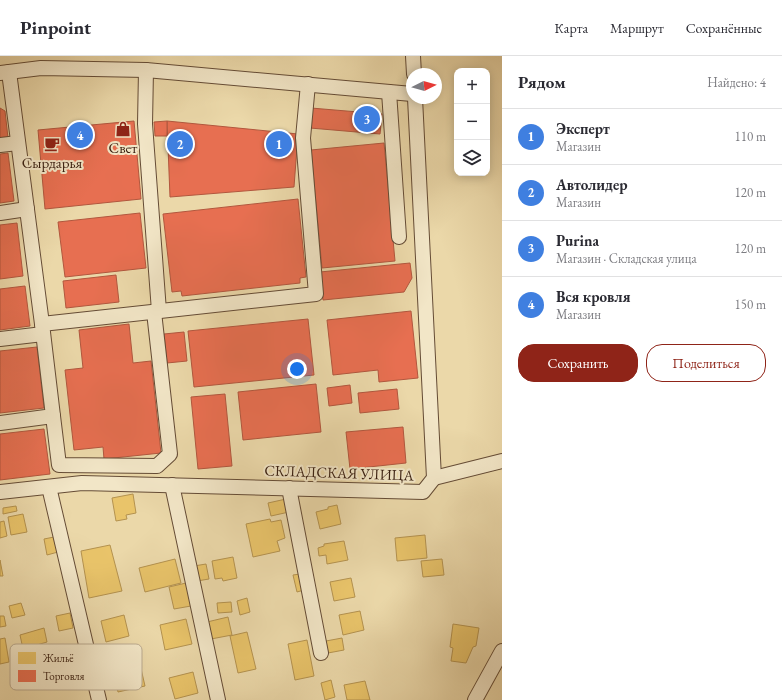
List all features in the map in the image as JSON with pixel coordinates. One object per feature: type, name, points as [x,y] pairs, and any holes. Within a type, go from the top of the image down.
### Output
[{"type":"street","points":[[413,56],[414,68]]},
{"type":"street","points":[[146,70],[145,124],[157,312],[170,454],[157,466],[58,465],[18,143],[5,72],[41,68],[146,70],[406,93]]},
{"type":"street","points":[[0,339],[42,329],[157,312],[316,294],[303,138],[308,84]]},
{"type":"street","points":[[389,92],[399,237]]},
{"type":"street","name":"СКЛАДСКАЯ УЛИЦА","points":[[0,492],[82,483],[423,492],[434,478],[415,104]]},
{"type":"street","points":[[0,146],[18,143]]},
{"type":"street","points":[[0,213],[27,210]]},
{"type":"street","points":[[0,423],[53,416]]},
{"type":"street","points":[[434,478],[502,461]]},
{"type":"street","points":[[172,485],[218,700]]},
{"type":"street","points":[[49,487],[86,644]]},
{"type":"street","points":[[289,488],[321,652]]},
{"type":"street","points":[[475,700],[502,651]]},
{"type":"street","points":[[97,690],[99,700]]},
{"type":"building: Жильё","points":[[133,494],[136,513],[126,515],[127,519],[116,521],[112,498]]},
{"type":"building: Жильё","points":[[286,499],[289,512],[271,516],[268,503]]},
{"type":"building: Жильё","points":[[337,505],[341,524],[320,529],[316,512]]},
{"type":"building: Жильё","points":[[16,506],[17,511],[3,514],[3,508]]},
{"type":"building: Жильё","points":[[23,514],[27,532],[11,535],[8,517]]},
{"type":"building: Жильё","points":[[270,519],[271,522],[281,520],[285,538],[277,541],[280,551],[253,557],[246,524]]},
{"type":"building: Жильё","points":[[4,521],[7,536],[0,538],[0,522]]},
{"type":"building: Жильё","points":[[425,535],[427,558],[397,561],[395,538]]},
{"type":"building: Жильё","points":[[54,537],[58,552],[47,555],[44,539]]},
{"type":"building: Жильё","points":[[344,541],[348,560],[327,564],[326,555],[319,556],[318,548],[324,546],[324,544]]},
{"type":"building: Жильё","points":[[110,545],[122,591],[89,598],[81,551]]},
{"type":"building: Жильё","points":[[233,557],[237,578],[223,581],[222,578],[215,579],[212,561]]},
{"type":"building: Жильё","points":[[175,559],[181,583],[145,592],[139,568]]},
{"type":"building: Жильё","points":[[442,559],[444,575],[423,577],[421,561]]},
{"type":"building: Жильё","points":[[0,560],[3,576],[0,576]]},
{"type":"building: Жильё","points":[[206,564],[209,579],[197,581],[194,566]]},
{"type":"building: Жильё","points":[[300,574],[304,590],[297,592],[293,575]]},
{"type":"building: Жильё","points":[[351,578],[355,597],[334,601],[330,582]]},
{"type":"building: Жильё","points":[[186,583],[191,606],[174,609],[169,587]]},
{"type":"building: Жильё","points":[[247,598],[250,612],[240,615],[237,601]]},
{"type":"building: Жильё","points":[[231,602],[232,612],[218,613],[217,603]]},
{"type":"building: Жильё","points":[[21,603],[25,615],[12,618],[9,606]]},
{"type":"building: Жильё","points":[[360,611],[364,630],[343,635],[339,615]]},
{"type":"building: Жильё","points":[[70,613],[73,628],[59,631],[56,616]]},
{"type":"building: Жильё","points":[[124,615],[129,636],[106,642],[101,621]]},
{"type":"building: Жильё","points":[[0,616],[4,616],[6,626],[0,627]]},
{"type":"building: Жильё","points":[[228,617],[232,635],[211,639],[207,622]]},
{"type":"building: Жильё","points":[[186,619],[192,644],[165,650],[160,625]]},
{"type":"building: Жильё","points":[[453,624],[479,628],[476,646],[473,647],[466,663],[451,661],[453,648],[450,647]]},
{"type":"building: Жильё","points":[[44,628],[47,642],[40,644],[22,644],[20,635]]},
{"type":"building: Жильё","points":[[247,632],[256,669],[238,673],[230,636]]},
{"type":"building: Жильё","points":[[5,638],[9,662],[0,664],[0,639]]},
{"type":"building: Жильё","points":[[342,638],[344,650],[328,653],[326,641]]},
{"type":"building: Жильё","points":[[307,640],[314,676],[295,680],[288,644]]},
{"type":"building: Жильё","points":[[193,672],[198,693],[175,699],[169,678]]},
{"type":"building: Жильё","points":[[142,673],[145,686],[142,687]]},
{"type":"building: Жильё","points":[[331,680],[335,697],[325,700],[321,683]]},
{"type":"building: Жильё","points":[[365,681],[370,700],[347,700],[344,685]]},
{"type":"building: Торговля","points":[[0,108],[5,111],[8,138],[0,139]]},
{"type":"building: Торговля","points":[[311,108],[382,114],[380,134],[310,128]]},
{"type":"building: Торговля","points":[[134,121],[141,199],[45,209],[38,130]]},
{"type":"building: Торговля","points":[[167,121],[298,134],[294,187],[170,197]]},
{"type":"building: Торговля","points":[[167,121],[167,136],[155,136],[154,122]]},
{"type":"building: Торговля","points":[[384,143],[395,261],[322,268],[311,150]]},
{"type":"building: Торговля","points":[[8,153],[14,201],[0,203],[0,154]]},
{"type":"building: Торговля","points":[[298,199],[306,277],[300,278],[300,283],[182,296],[181,291],[172,292],[163,214]]},
{"type":"building: Торговля","points":[[140,213],[146,268],[65,277],[58,222]]},
{"type":"building: Торговля","points":[[17,223],[23,276],[0,279],[0,225]]},
{"type":"building: Торговля","points":[[410,263],[412,278],[404,292],[323,300],[320,272]]},
{"type":"building: Торговля","points":[[116,275],[119,302],[66,308],[63,281]]},
{"type":"building: Торговля","points":[[25,286],[30,326],[0,330],[0,289]]},
{"type":"building: Торговля","points":[[411,311],[418,378],[379,382],[378,370],[333,375],[327,320]]},
{"type":"building: Торговля","points":[[308,319],[314,375],[194,387],[188,331]]},
{"type":"building: Торговля","points":[[129,324],[133,363],[151,361],[161,453],[104,459],[103,447],[74,450],[65,370],[83,368],[79,330]]},
{"type":"building: Торговля","points":[[184,332],[187,361],[167,363],[164,334]]},
{"type":"building: Торговля","points":[[37,347],[44,408],[0,413],[0,351]]},
{"type":"building: Торговля","points":[[316,384],[321,432],[243,440],[238,392]]},
{"type":"building: Торговля","points":[[350,385],[352,403],[329,406],[327,388]]},
{"type":"building: Торговля","points":[[397,389],[399,409],[360,413],[358,393]]},
{"type":"building: Торговля","points":[[225,394],[232,466],[198,469],[191,397]]},
{"type":"building: Торговля","points":[[403,427],[406,463],[350,469],[346,432]]},
{"type":"building: Торговля","points":[[44,429],[50,474],[0,480],[0,434]]},
{"type":"place","name":"Purina","points":[[367,119]]},
{"type":"place","name":"Свет","points":[[123,129]]},
{"type":"place","name":"Вся кровля","points":[[80,135]]},
{"type":"place","name":"Сырдарья","points":[[52,144]]},
{"type":"place","name":"Автолидер","points":[[180,144]]},
{"type":"place","name":"Эксперт","points":[[279,144]]}]
